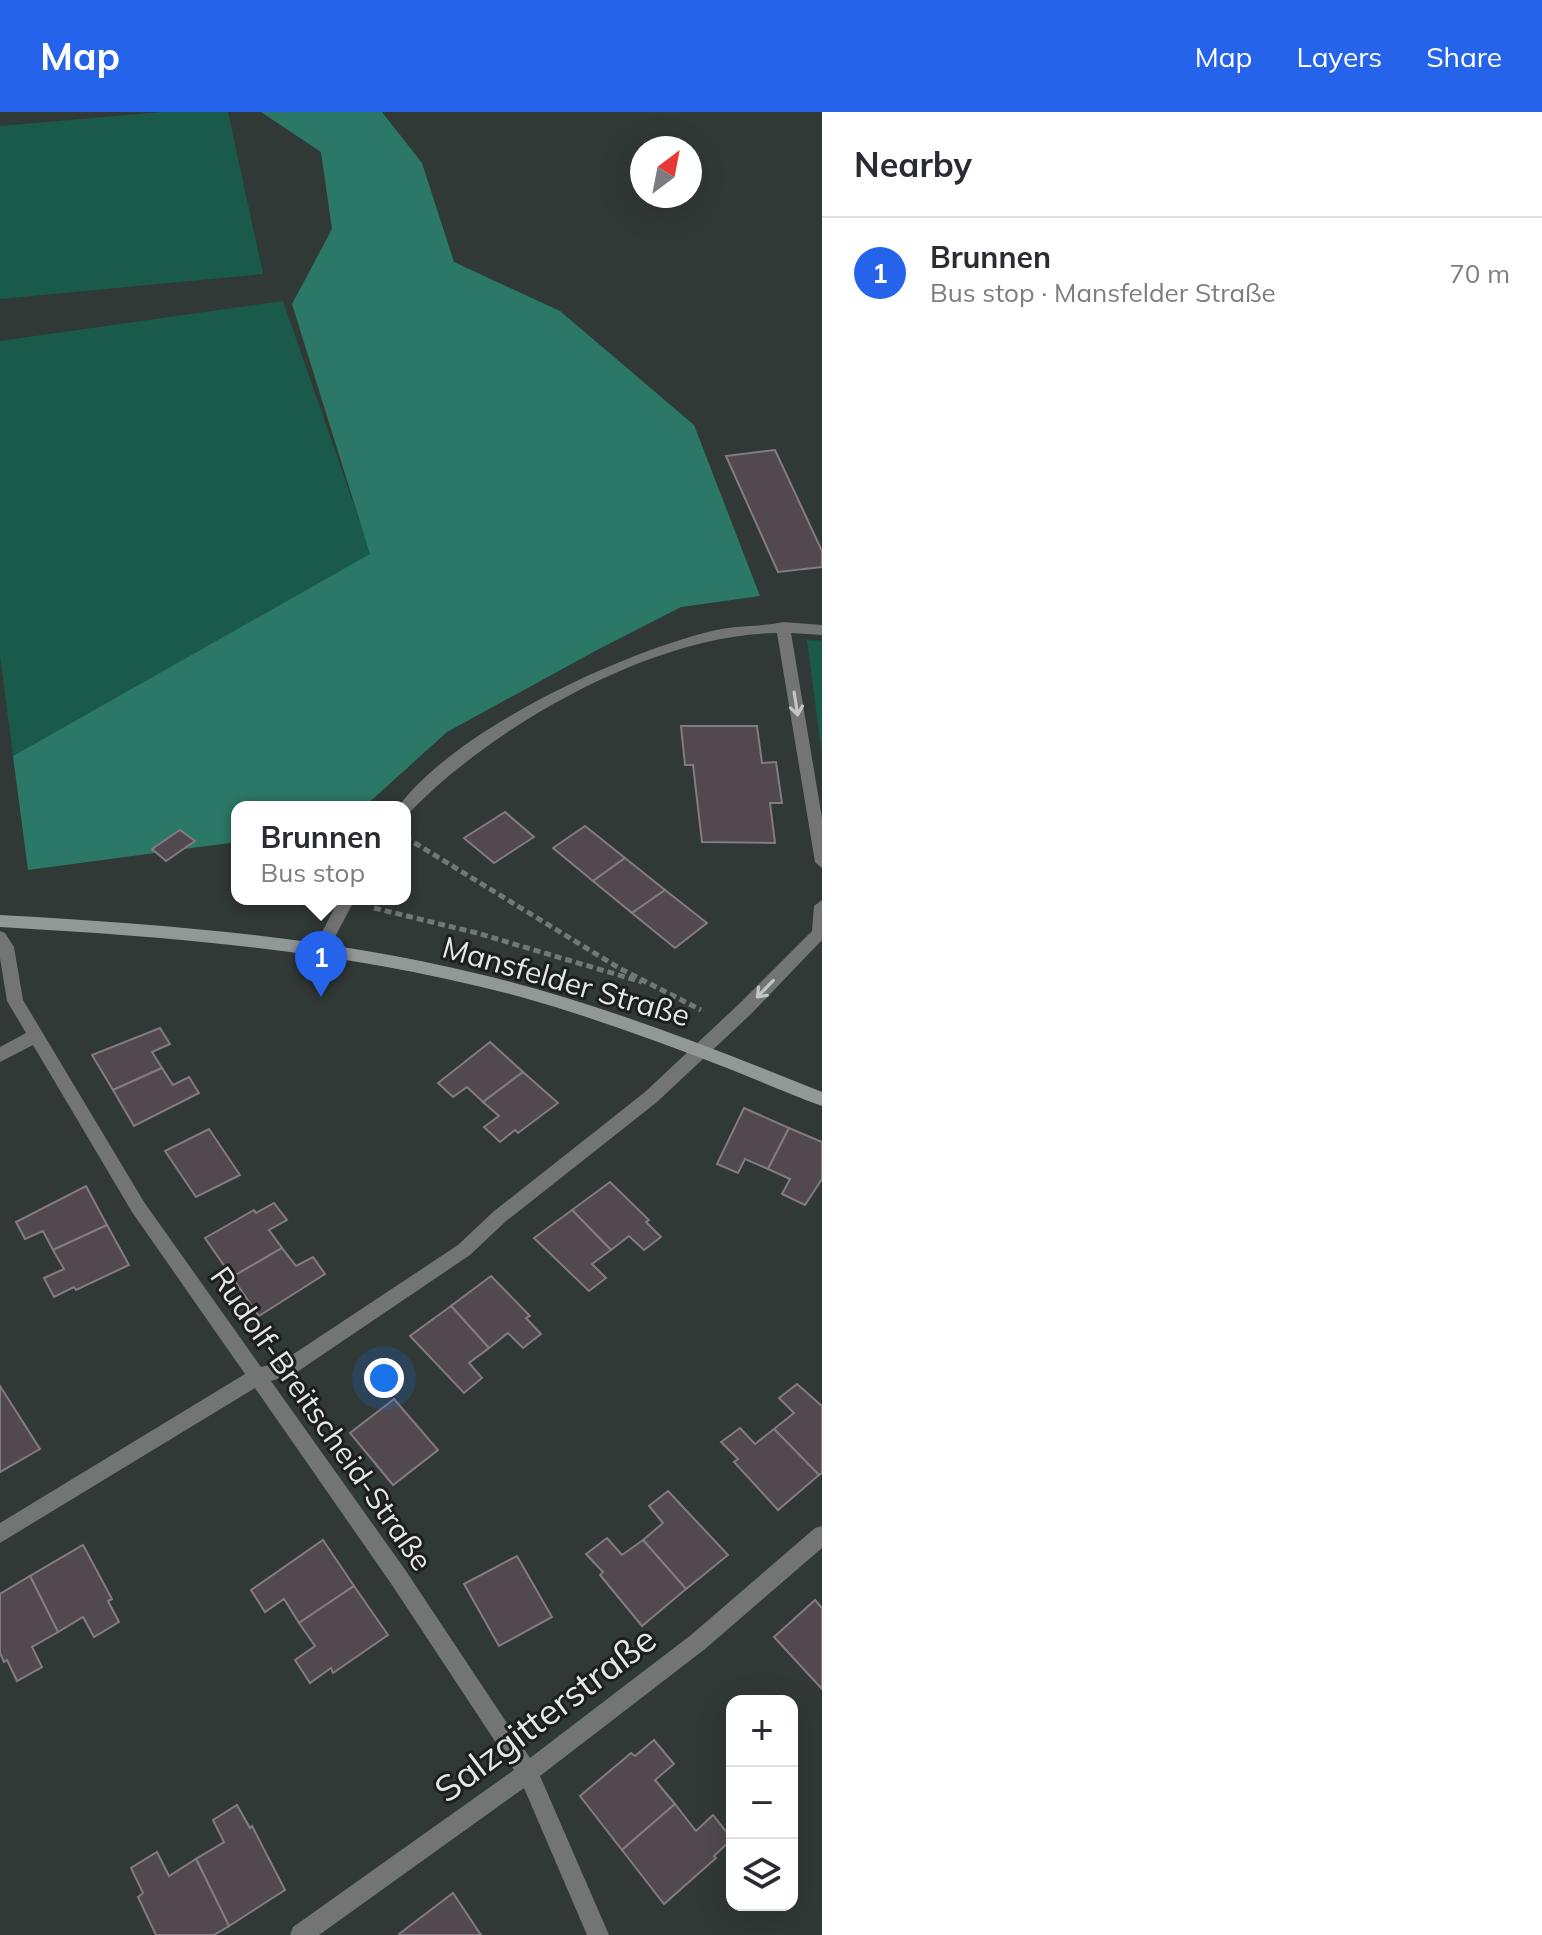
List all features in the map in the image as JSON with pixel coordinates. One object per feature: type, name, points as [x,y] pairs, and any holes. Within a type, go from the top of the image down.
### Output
[{"type":"street","points":[[783,627],[822,862]]},
{"type":"street","points":[[411,801],[423,786],[510,725],[654,651],[720,633],[783,627],[822,630]]},
{"type":"street","points":[[321,950],[344,905]]},
{"type":"street","points":[[0,1534],[257,1377],[288,1368],[464,1250],[499,1217],[651,1097],[728,1025],[819,933],[822,906]]},
{"type":"street","name":"Mansfelder Straße","points":[[0,921],[147,929],[321,950],[477,980],[583,1010],[699,1049],[822,1099]]},
{"type":"street","name":"Rudolf-Breitscheid-Straße","points":[[0,937],[6,947],[15,1001],[138,1207],[399,1578],[528,1773],[598,1935]]},
{"type":"street","points":[[0,1055],[34,1036]]},
{"type":"street","name":"Salzgitterstraße","points":[[301,1935],[528,1773],[772,1582],[822,1535]]},
{"type":"path","points":[[411,841],[619,968],[728,1025]]},
{"type":"path","points":[[366,905],[477,933],[657,986]]},
{"type":"green space","points":[[162,112],[228,112],[263,274],[0,299],[0,126]]},
{"type":"green space","points":[[261,112],[382,112],[422,163],[454,262],[560,311],[694,425],[760,596],[681,607],[597,650],[447,732],[371,801],[231,801],[231,843],[28,870],[13,756],[370,554],[292,304],[332,229],[321,152]]},
{"type":"green space","points":[[283,301],[371,554],[13,756],[0,656],[0,341]]},
{"type":"green space","points":[[807,640],[822,641],[822,755]]},
{"type":"building","points":[[775,450],[822,551],[822,567],[778,572],[726,456]]},
{"type":"building","points":[[681,726],[757,726],[762,763],[776,762],[782,803],[770,803],[775,843],[702,842],[693,765],[685,765]]},
{"type":"building","points":[[505,812],[534,837],[494,863],[464,838]]},
{"type":"building","points":[[585,826],[625,858],[593,881],[553,848]]},
{"type":"building","points":[[180,830],[195,841],[166,861],[152,849]]},
{"type":"building","points":[[625,858],[665,890],[632,913],[593,881]]},
{"type":"building","points":[[665,890],[707,923],[675,948],[632,913]]},
{"type":"building","points":[[160,1028],[170,1044],[152,1052],[162,1068],[113,1090],[92,1055]]},
{"type":"building","points":[[490,1042],[523,1072],[483,1102],[467,1087],[453,1097],[438,1083]]},
{"type":"building","points":[[162,1068],[173,1085],[189,1077],[199,1093],[134,1126],[113,1090]]},
{"type":"building","points":[[523,1072],[558,1103],[518,1133],[515,1130],[500,1142],[484,1127],[499,1116],[483,1102]]},
{"type":"building","points":[[744,1108],[789,1128],[768,1169],[745,1159],[738,1173],[717,1164]]},
{"type":"building","points":[[789,1128],[822,1142],[822,1179],[805,1205],[782,1194],[790,1179],[768,1169]]},
{"type":"building","points":[[209,1129],[240,1175],[196,1197],[165,1151]]},
{"type":"building","points":[[610,1182],[649,1220],[646,1222],[661,1237],[644,1250],[629,1236],[611,1250],[572,1210]]},
{"type":"building","points":[[86,1186],[107,1225],[53,1250],[43,1231],[25,1239],[16,1222]]},
{"type":"building","points":[[274,1203],[287,1220],[269,1230],[282,1248],[232,1277],[205,1238],[254,1210],[256,1213]]},
{"type":"building","points":[[572,1210],[611,1250],[592,1264],[606,1278],[589,1291],[534,1238]]},
{"type":"building","points":[[107,1225],[129,1265],[54,1297],[44,1278],[64,1269],[53,1250]]},
{"type":"building","points":[[282,1248],[296,1266],[313,1257],[325,1274],[259,1316],[232,1277]]},
{"type":"building","points":[[491,1276],[530,1316],[526,1318],[541,1334],[523,1348],[508,1333],[489,1348],[451,1306]]},
{"type":"building","points":[[451,1306],[489,1348],[469,1363],[482,1378],[464,1393],[410,1336]]},
{"type":"building","points":[[797,1384],[822,1406],[822,1473],[819,1475],[774,1429],[794,1413],[779,1398]]},
{"type":"building","points":[[0,1386],[40,1449],[0,1472]]},
{"type":"building","points":[[394,1399],[438,1450],[393,1485],[350,1433]]},
{"type":"building","points":[[740,1428],[755,1444],[774,1429],[819,1475],[778,1510],[734,1462],[738,1459],[721,1442]]},
{"type":"building","points":[[668,1491],[728,1555],[686,1589],[643,1540],[663,1523],[649,1506]]},
{"type":"building","points":[[607,1538],[622,1555],[643,1540],[686,1589],[642,1626],[586,1554]]},
{"type":"building","points":[[323,1540],[354,1586],[299,1623],[284,1599],[265,1612],[251,1590]]},
{"type":"building","points":[[83,1545],[112,1599],[108,1601],[119,1622],[94,1637],[83,1617],[58,1632],[30,1576]]},
{"type":"building","points":[[517,1556],[552,1617],[499,1646],[464,1584]]},
{"type":"building","points":[[30,1576],[58,1632],[32,1647],[42,1667],[17,1681],[0,1653],[0,1594]]},
{"type":"building","points":[[354,1586],[388,1635],[333,1673],[331,1668],[310,1683],[295,1660],[315,1646],[299,1623]]},
{"type":"building","points":[[815,1600],[822,1608],[822,1689],[774,1637]]},
{"type":"building","points":[[654,1740],[674,1764],[655,1780],[675,1804],[622,1850],[580,1796],[631,1753],[635,1756]]},
{"type":"building","points":[[675,1804],[696,1831],[713,1815],[726,1831],[726,1845],[714,1856],[716,1858],[664,1904],[622,1850]]},
{"type":"building","points":[[237,1805],[250,1828],[252,1826],[285,1890],[229,1926],[196,1859],[224,1842],[213,1820]]},
{"type":"building","points":[[157,1852],[169,1876],[196,1859],[229,1926],[214,1935],[156,1935],[138,1897],[143,1893],[131,1868]]},
{"type":"building","points":[[453,1893],[481,1935],[399,1934]]},
{"type":"place","name":"Brunnen","points":[[321,997]]}]
